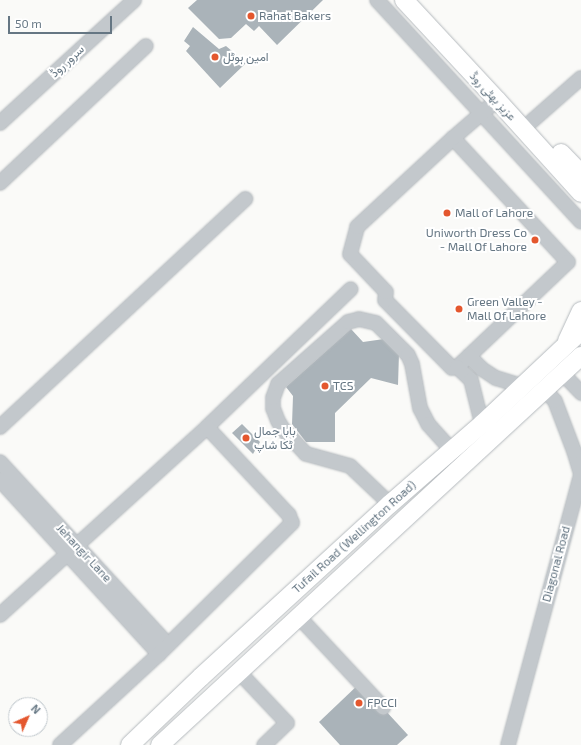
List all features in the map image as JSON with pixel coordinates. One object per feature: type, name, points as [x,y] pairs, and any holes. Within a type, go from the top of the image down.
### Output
[{"type":"main road","name":"عزیز بھٹی روڈ","points":[[404,0],[498,100],[581,194]]},
{"type":"main road","name":"عزیز بھٹی روڈ","points":[[419,0],[581,174]]},
{"type":"main road","points":[[564,347],[581,311]]},
{"type":"main road","name":"Tufail Road (Wellington Road)","points":[[130,745],[201,677],[390,504],[482,424],[581,332]]},
{"type":"main road","name":"Tufail Road (Wellington Road)","points":[[160,745],[581,356]]},
{"type":"street","name":"سرور روڈ","points":[[0,123],[134,0]]},
{"type":"street","points":[[377,0],[581,222]]},
{"type":"street","points":[[0,183],[146,46]]},
{"type":"street","points":[[532,121],[581,78]]},
{"type":"street","points":[[453,138],[568,262],[458,367],[452,368],[385,300],[386,292],[350,254],[357,227],[453,138],[498,100]]},
{"type":"street","points":[[0,427],[245,199]]},
{"type":"street","points":[[0,615],[207,427],[351,289]]},
{"type":"street","points":[[390,504],[350,466],[306,454],[283,429],[273,408],[273,398],[278,384],[348,322],[358,319],[376,323],[408,355],[412,364],[420,408],[428,424],[452,451]]},
{"type":"street","points":[[469,356],[482,370],[496,378],[523,386]]},
{"type":"street","points":[[458,367],[471,380],[482,424]]},
{"type":"street","points":[[471,380],[482,370]]},
{"type":"street","points":[[562,373],[581,393]]},
{"type":"street","name":"Diagonal Road","points":[[508,745],[580,474],[574,451],[555,401],[544,389]]},
{"type":"street","points":[[60,745],[164,649],[292,523],[289,515],[207,427]]},
{"type":"street","name":"Jehangir Lane","points":[[0,462],[72,549],[164,649]]},
{"type":"street","name":"Jehangir Lane","points":[[0,480],[72,549]]},
{"type":"street","points":[[298,616],[383,706]]},
{"type":"street","points":[[238,672],[287,723],[264,745]]},
{"type":"building","name":"Rahat Bakers","points":[[197,0],[323,0],[277,45],[259,26],[254,31],[246,24],[231,38],[219,39],[188,8]]},
{"type":"building","name":"امین ہوٹل","points":[[193,27],[219,49],[226,46],[246,63],[220,88],[186,51],[190,46],[184,41]]},
{"type":"building","name":"TCS","points":[[351,329],[363,342],[384,339],[399,353],[398,385],[371,378],[335,413],[335,442],[306,442],[292,424],[293,396],[286,387]]},
{"type":"building","name":"بابا جمال ٹکا شاپ","points":[[242,424],[260,442],[253,454],[232,433]]},
{"type":"building","name":"FPCCI","points":[[360,683],[408,735],[397,745],[340,745],[319,722]]},
{"type":"place","name":"Rahat Bakers","points":[[251,16]]},
{"type":"place","name":"امین ہوٹل","points":[[215,57]]},
{"type":"place","name":"Mall of Lahore","points":[[447,213]]},
{"type":"place","name":"Uniworth Dress Co - Mall Of Lahore","points":[[535,240]]},
{"type":"place","name":"Green Valley - Mall Of Lahore","points":[[459,309]]},
{"type":"place","name":"TCS","points":[[325,386]]},
{"type":"place","name":"بابا جمال ٹکا شاپ","points":[[246,438]]},
{"type":"place","name":"FPCCI","points":[[359,703]]}]
